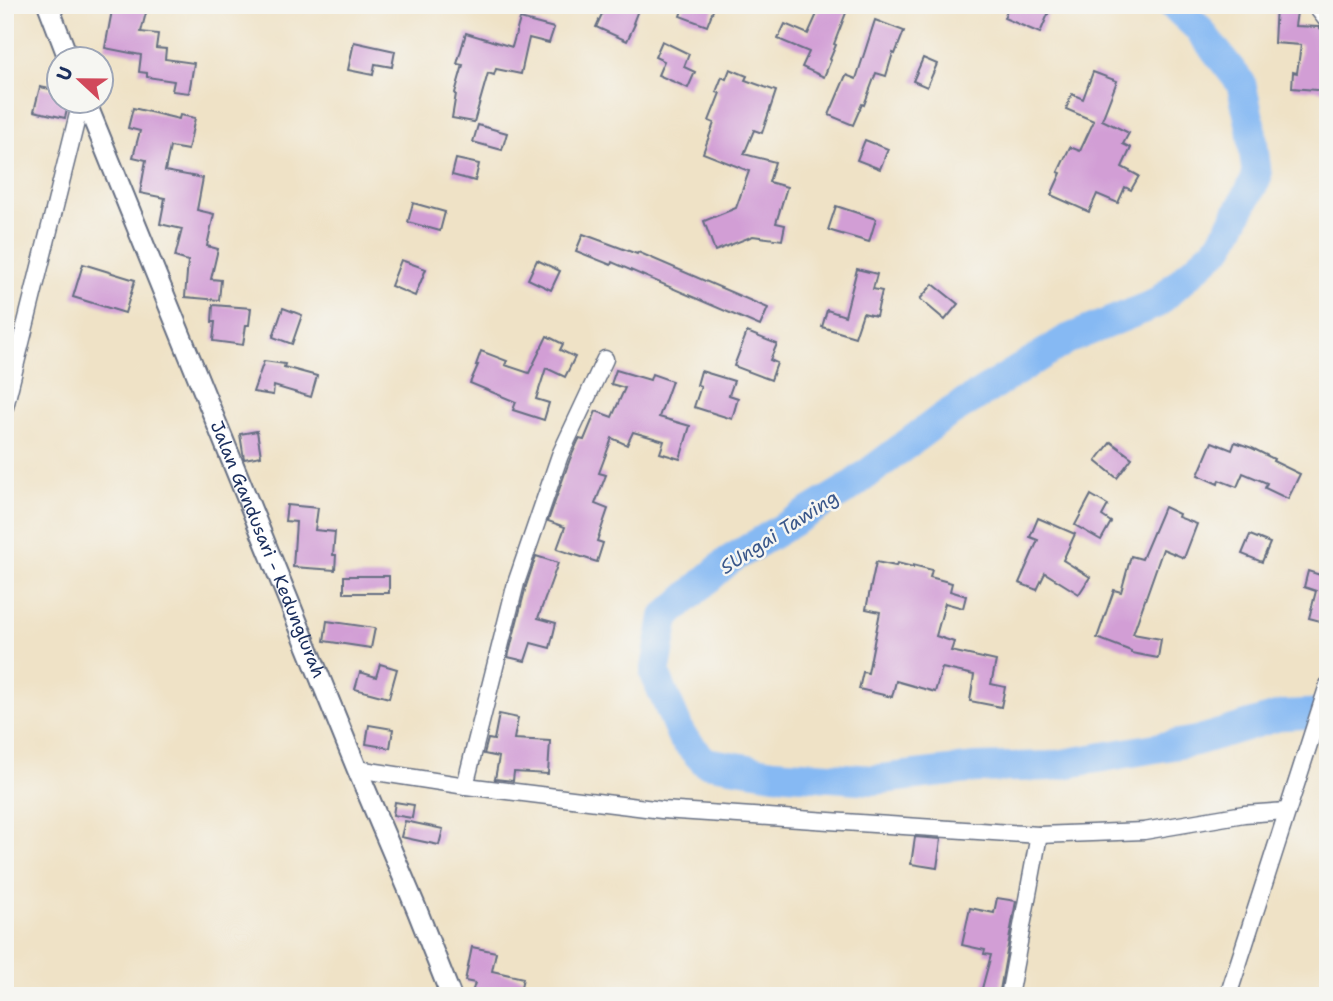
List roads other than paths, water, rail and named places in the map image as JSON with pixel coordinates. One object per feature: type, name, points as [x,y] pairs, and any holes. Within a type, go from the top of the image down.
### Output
[{"type":"street","points":[[48,5],[64,46]]},
{"type":"street","points":[[1315,5],[1328,22]]},
{"type":"street","points":[[5,407],[79,116]]},
{"type":"street","name":"Jalan Gandusari - Kedunglurah","points":[[89,116],[451,996]]},
{"type":"street","points":[[464,786],[516,583],[560,455],[605,359]]},
{"type":"street","points":[[1228,996],[1328,685]]},
{"type":"street","points":[[357,769],[464,786],[662,810],[1039,835],[1143,831],[1244,814],[1286,811]]},
{"type":"street","points":[[1009,996],[1039,835]]},
{"type":"waterway","name":"SUngai Tawing","points":[[1173,5],[1198,28],[1241,83],[1251,127],[1257,177],[1221,245],[1157,303],[1066,340],[943,417],[847,489],[728,561],[665,617],[655,674],[682,737],[705,762],[774,773],[873,780],[976,768],[1051,766],[1196,741],[1283,715],[1328,713]]}]
